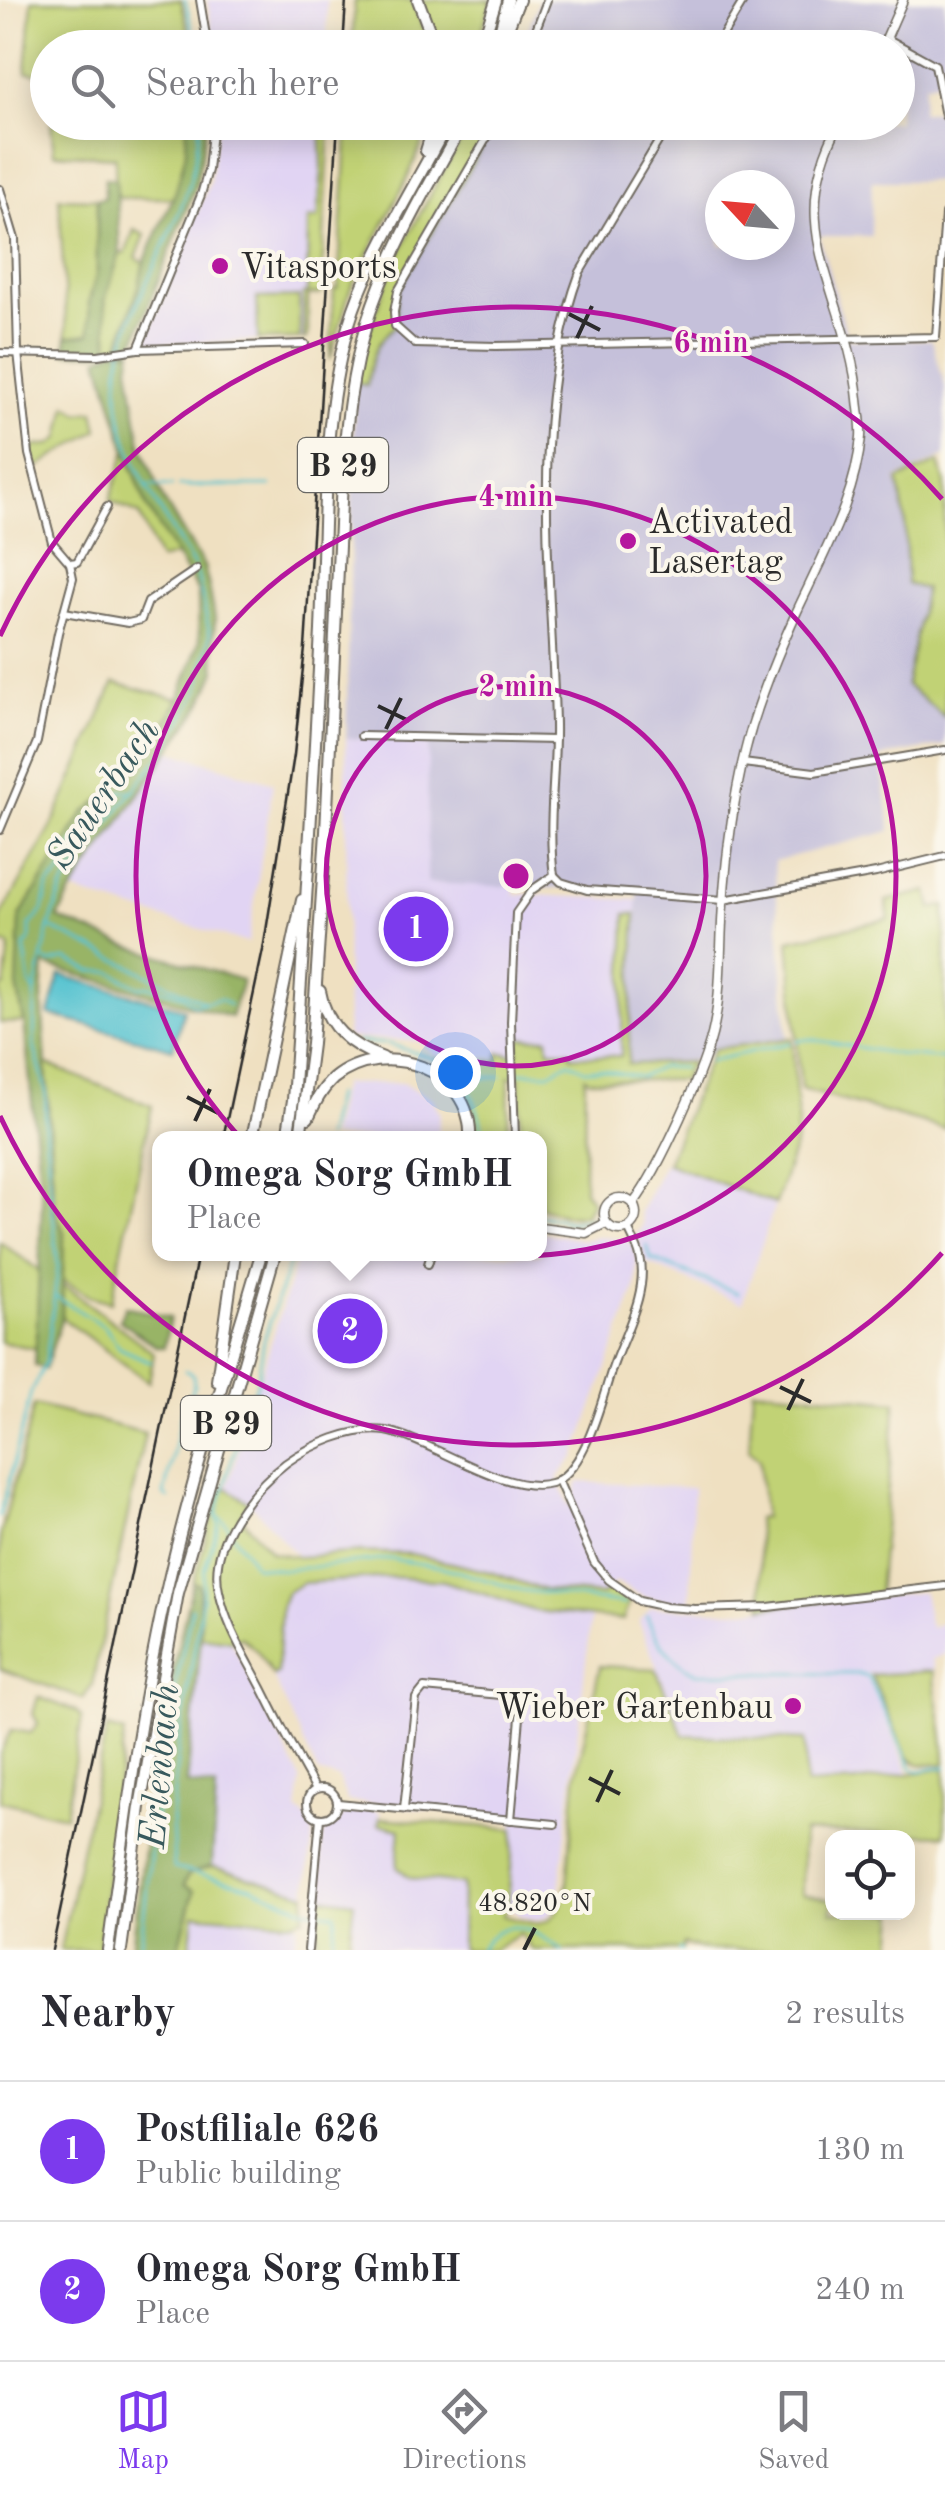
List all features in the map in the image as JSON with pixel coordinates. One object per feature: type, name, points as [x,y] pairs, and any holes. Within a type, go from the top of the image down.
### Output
[{"type":"highway","points":[[418,0],[429,30]]},
{"type":"highway","points":[[487,30],[496,0]]},
{"type":"highway","points":[[502,30],[508,0]]},
{"type":"highway","points":[[506,30],[519,0]]},
{"type":"highway","name":"B 29","points":[[413,184],[429,140]]},
{"type":"highway","name":"B 29","points":[[288,1131],[311,860],[325,536],[337,380],[360,290],[438,140]]},
{"type":"highway","name":"B 29","points":[[301,1131],[318,958],[342,480],[350,392],[367,322],[385,271],[454,140]]},
{"type":"highway","points":[[253,1131],[311,860]]},
{"type":"highway","points":[[318,958],[321,996],[336,1030],[354,1045],[388,1060]]},
{"type":"highway","points":[[303,1131],[318,1096],[334,1079],[356,1066],[388,1060],[406,1061],[446,1079],[465,1104],[469,1131]]},
{"type":"highway","points":[[213,1412],[234,1261]]},
{"type":"highway","name":"B 29","points":[[108,1950],[149,1668],[182,1524],[259,1261]]},
{"type":"highway","name":"B 29","points":[[121,1950],[140,1807],[174,1609],[273,1261]]},
{"type":"street","points":[[200,0],[205,30]]},
{"type":"street","points":[[536,30],[547,0]]},
{"type":"street","points":[[726,30],[744,0]]},
{"type":"street","points":[[890,30],[904,0]]},
{"type":"street","points":[[915,57],[934,65],[945,116]]},
{"type":"street","points":[[135,350],[201,195],[210,140]]},
{"type":"street","points":[[486,140],[398,291],[395,326],[415,344],[936,337],[945,214]]},
{"type":"street","points":[[659,140],[580,272],[561,345],[547,440],[555,740],[554,875],[561,882],[588,890],[723,900],[876,873],[945,856]]},
{"type":"street","points":[[633,1204],[677,1121],[711,1039],[717,1006],[723,900],[743,763],[764,690],[839,523],[855,477],[862,433],[856,376],[818,250],[814,218],[818,176],[831,140]]},
{"type":"street","points":[[0,189],[14,239],[18,352],[29,454],[43,518],[52,542],[70,564],[73,578],[37,742],[0,830]]},
{"type":"street","points":[[0,353],[98,355],[113,351],[304,344]]},
{"type":"street","points":[[70,564],[77,562],[85,550],[107,507]]},
{"type":"street","points":[[64,612],[128,624],[141,620],[148,602],[194,570]]},
{"type":"street","points":[[362,736],[555,740]]},
{"type":"street","points":[[743,763],[814,772],[945,750]]},
{"type":"street","points":[[515,1131],[511,1022],[516,913],[532,890],[554,875]]},
{"type":"street","points":[[624,1198],[633,1204],[636,1217],[628,1228],[619,1231],[606,1224],[604,1212],[613,1199],[624,1198]]},
{"type":"street","points":[[547,1227],[586,1233],[606,1224]]},
{"type":"street","points":[[316,1789],[230,1627],[219,1594],[219,1564],[235,1517],[267,1478],[298,1454],[356,1432],[382,1430],[524,1483],[558,1480],[571,1470],[582,1452],[640,1288],[640,1256],[628,1228]]},
{"type":"street","points":[[558,1480],[594,1562],[610,1580],[639,1600],[695,1609],[768,1607],[945,1586]]},
{"type":"street","points":[[404,1809],[416,1698],[424,1688],[512,1696],[521,1706],[510,1820]]},
{"type":"street","points":[[338,1802],[333,1814],[320,1818],[311,1814],[307,1803],[316,1789],[328,1788],[338,1802],[555,1824]]},
{"type":"street","points":[[308,1950],[320,1818]]},
{"type":"shaded area","points":[[207,0],[327,0],[327,30],[212,30]]},
{"type":"shaded area","points":[[539,0],[945,0],[945,78],[925,84],[921,112],[942,112],[944,181],[872,181],[871,236],[819,236],[848,339],[932,340],[945,386],[945,456],[896,479],[905,520],[907,583],[925,588],[906,684],[945,718],[945,745],[880,757],[891,831],[774,861],[788,1042],[713,1051],[697,1060],[628,1064],[638,892],[427,883],[428,741],[346,738],[355,383],[367,384],[374,349],[395,326],[398,291],[486,140],[915,140],[915,30],[528,30]]},
{"type":"shaded area","points":[[216,140],[321,140],[318,218],[308,219],[304,339],[144,344],[210,182]]},
{"type":"shaded area","points":[[346,738],[428,741],[428,883],[514,885],[515,894],[638,900],[628,1064],[435,1055],[419,1041],[347,1038]]},
{"type":"shaded area","points":[[171,751],[273,783],[248,943],[72,891]]},
{"type":"shaded area","points":[[402,1083],[433,1099],[440,1115],[438,1131],[331,1131],[342,1084]]},
{"type":"shaded area","points":[[664,1163],[775,1205],[742,1303],[645,1262],[636,1236],[643,1224],[640,1212]]},
{"type":"shaded area","points":[[547,1233],[583,1240],[621,1239],[633,1244],[637,1258],[635,1289],[575,1457],[557,1478],[570,1507],[579,1482],[693,1488],[690,1604],[644,1597],[615,1582],[603,1595],[544,1590],[490,1572],[379,1554],[298,1557],[250,1503],[227,1488],[296,1261],[547,1261]]},
{"type":"shaded area","points":[[391,1577],[444,1581],[539,1612],[591,1617],[559,1893],[555,1907],[546,1917],[535,1920],[521,1916],[508,1906],[514,1818],[348,1801],[338,1778],[318,1773],[273,1676],[277,1674],[281,1607],[287,1592],[303,1583]]},
{"type":"shaded area","points":[[923,1592],[930,1628],[945,1622],[945,1654],[932,1659],[934,1670],[868,1674],[910,1775],[857,1782],[806,1785],[804,1740],[684,1734],[639,1622],[651,1607],[732,1611]]},
{"type":"shaded area","points":[[201,1637],[231,1641],[301,1780],[297,1810],[314,1825],[306,1894],[212,1866],[216,1788],[187,1784]]},
{"type":"shaded area","points":[[364,1808],[380,1812],[379,1824],[400,1828],[410,1878],[463,1883],[461,1950],[352,1950],[354,1902],[320,1897],[322,1844],[325,1830],[346,1812]]},
{"type":"shaded area","points":[[193,1913],[298,1923],[295,1950],[190,1950]]},
{"type":"green space","points":[[32,0],[181,0],[189,30],[30,30],[30,73],[26,72]]},
{"type":"green space","points":[[355,0],[412,0],[424,28],[422,0],[492,0],[482,30],[353,30]]},
{"type":"green space","points":[[53,140],[188,140],[178,198],[116,198],[115,157],[54,153]]},
{"type":"green space","points":[[186,140],[204,140],[196,185],[132,348],[118,348],[144,262],[176,191]]},
{"type":"green space","points":[[321,140],[329,140],[321,294],[308,295],[308,336],[304,339],[308,219],[318,218]]},
{"type":"green space","points":[[347,140],[424,140],[350,290],[330,360],[334,289],[338,288]]},
{"type":"green space","points":[[461,140],[486,140],[398,291],[395,326],[375,352],[367,385],[355,383],[375,312],[418,217]]},
{"type":"green space","points":[[105,178],[116,179],[120,253],[105,300],[109,348],[97,353],[65,353],[67,337],[90,334],[89,302],[97,272],[97,199],[104,198]]},
{"type":"green space","points":[[59,198],[97,199],[97,272],[89,302],[90,334],[67,337]]},
{"type":"green space","points":[[134,230],[145,235],[136,258],[144,262],[118,348],[109,348],[105,300],[120,253],[125,254]]},
{"type":"green space","points":[[299,297],[300,339],[258,340],[257,298]]},
{"type":"green space","points":[[132,350],[129,366],[141,444],[164,501],[204,566],[215,618],[216,671],[201,705],[72,891],[58,918],[121,944],[242,980],[231,1017],[44,965],[42,996],[54,1207],[64,1233],[62,1318],[45,1369],[35,1365],[42,1202],[17,986],[20,916],[84,813],[141,766],[179,699],[199,642],[198,592],[147,507],[99,358],[113,351]]},
{"type":"green space","points":[[67,405],[79,413],[94,411],[98,430],[36,468],[31,447],[52,444],[60,438]]},
{"type":"green space","points":[[126,450],[147,507],[178,555],[159,560],[139,514],[110,501]]},
{"type":"green space","points":[[939,462],[945,484],[945,717],[906,685],[925,589],[907,584],[905,520],[898,480]]},
{"type":"green space","points":[[114,683],[179,699],[17,986],[24,1022],[0,1023],[0,988],[5,986],[10,946],[0,943],[0,918],[51,828]]},
{"type":"green space","points":[[928,891],[932,908],[945,906],[945,1129],[801,1089],[789,940],[889,919],[886,901]]},
{"type":"green space","points":[[626,914],[636,914],[628,1064],[691,1062],[683,1080],[585,1077],[584,1190],[592,1201],[585,1215],[563,1215],[547,1209],[547,1131],[520,1131],[520,1078],[509,1077],[508,1131],[475,1131],[467,1097],[436,1066],[436,1058],[498,1062],[499,1053],[517,1055],[519,1038],[548,1038],[549,1050],[570,1051],[572,1056],[621,1056]]},
{"type":"green space","points":[[792,1038],[798,1124],[775,1204],[667,1163],[713,1049]]},
{"type":"green space","points":[[46,1064],[152,1106],[111,1302],[89,1296],[60,1278],[64,1233],[54,1207]]},
{"type":"green space","points":[[0,1242],[40,1271],[38,1349],[0,1342]]},
{"type":"green space","points":[[61,1283],[154,1353],[149,1382],[62,1318]]},
{"type":"green space","points":[[125,1306],[170,1318],[164,1347],[157,1347],[119,1320]]},
{"type":"green space","points":[[753,1389],[896,1402],[878,1594],[763,1607],[757,1519],[764,1517],[759,1460],[749,1449]]},
{"type":"green space","points":[[34,1405],[145,1433],[92,1685],[83,1699],[0,1669],[0,1537]]},
{"type":"green space","points":[[227,1488],[250,1503],[240,1516],[271,1552],[298,1557],[359,1552],[412,1554],[490,1572],[544,1590],[602,1595],[608,1589],[630,1601],[623,1620],[535,1611],[444,1581],[391,1577],[303,1583],[287,1592],[281,1607],[277,1674],[273,1676],[258,1652],[241,1637],[231,1641],[201,1637],[199,1585],[193,1583],[220,1491]]},
{"type":"green space","points":[[193,1583],[199,1584],[201,1637],[187,1784],[216,1788],[212,1866],[188,1875],[184,1885],[194,1891],[178,1950],[132,1950],[156,1766]]},
{"type":"green space","points":[[600,1666],[656,1669],[683,1735],[805,1740],[806,1785],[857,1782],[945,1768],[945,1835],[915,1834],[915,1830],[803,1832],[802,1894],[825,1899],[825,1920],[895,1920],[893,1946],[887,1950],[706,1950],[683,1944],[682,1950],[532,1950],[520,1933],[494,1950],[461,1950],[462,1884],[410,1878],[397,1867],[400,1829],[379,1824],[380,1818],[514,1829],[508,1905],[503,1916],[537,1924],[549,1920],[559,1908],[567,1885],[576,1777]]},
{"type":"green space","points":[[933,1671],[945,1764],[923,1765],[906,1754],[871,1675]]},
{"type":"green space","points":[[38,1697],[76,1711],[82,1718],[65,1816],[0,1801],[0,1754],[11,1730],[31,1733],[38,1723],[33,1714]]},
{"type":"green space","points":[[107,1728],[124,1733],[99,1950],[60,1950]]},
{"type":"green space","points":[[212,1866],[306,1894],[304,1917],[291,1922],[194,1914],[190,1950],[178,1950],[194,1891],[184,1885],[188,1874]]},
{"type":"green space","points":[[320,1897],[354,1902],[348,1950],[316,1950]]},
{"type":"water","points":[[60,975],[184,1009],[173,1049],[49,1015]]},
{"type":"waterway","name":"Sauerbach","points":[[185,0],[192,30]]},
{"type":"waterway","name":"Sauerbach","points":[[194,566],[135,461],[126,439],[118,392],[119,368],[131,320],[186,195],[197,140]]},
{"type":"waterway","points":[[148,485],[172,486]]},
{"type":"waterway","points":[[179,486],[271,486]]},
{"type":"waterway","name":"Sauerbach","points":[[0,1517],[31,1392],[46,1362],[58,1268],[45,1128],[46,1091],[34,1046],[35,992],[49,927],[63,887],[85,852],[164,752],[198,691],[210,635],[197,573]]},
{"type":"waterway","points":[[34,991],[24,946],[30,941],[30,925],[43,911],[48,886],[62,872],[68,852],[122,791],[135,791]]},
{"type":"waterway","points":[[51,928],[206,1003]]},
{"type":"waterway","name":"Erlenbach","points":[[44,959],[50,963],[66,959],[91,971],[112,972],[139,987],[182,995],[194,1005],[220,999],[230,1005]]},
{"type":"waterway","points":[[797,1041],[810,1039],[945,1059]]},
{"type":"waterway","points":[[357,1042],[389,1044],[434,1059],[475,1079],[501,1076]]},
{"type":"waterway","points":[[710,1061],[790,1043]]},
{"type":"waterway","points":[[515,1072],[549,1073],[569,1062],[585,1070],[641,1077],[661,1067],[683,1068]]},
{"type":"waterway","points":[[458,1071],[478,1111],[482,1131]]},
{"type":"waterway","name":"Erlenbach","points":[[327,1131],[335,1095]]},
{"type":"waterway","points":[[547,1217],[571,1222],[593,1218]]},
{"type":"waterway","points":[[647,1245],[651,1259],[738,1293]]},
{"type":"waterway","name":"Erlenbach","points":[[290,1261],[264,1340],[257,1383],[230,1465],[217,1514],[219,1525],[204,1570],[179,1742],[172,1813],[174,1868],[252,1887],[301,1908],[336,1914],[333,1950]]},
{"type":"waterway","points":[[55,1296],[105,1327],[120,1348],[151,1362]]},
{"type":"waterway","points":[[169,1498],[164,1495],[181,1416],[194,1385],[193,1375],[185,1370]]},
{"type":"waterway","points":[[214,1513],[224,1521],[255,1566],[284,1570],[391,1559],[442,1567],[521,1590],[625,1604]]},
{"type":"waterway","name":"Erlenbach","points":[[140,1950],[162,1751],[192,1607]]},
{"type":"waterway","points":[[647,1616],[666,1650],[697,1673],[868,1677],[912,1768],[918,1771],[945,1767]]},
{"type":"waterway","points":[[480,1950],[489,1938],[509,1927],[529,1930],[562,1950]]},
{"type":"railway","points":[[344,30],[346,0]]},
{"type":"railway","points":[[224,1131],[263,950],[294,755],[305,648],[337,140]]},
{"type":"railway","points":[[52,1950],[197,1261]]},
{"type":"place","name":"Vitasports","points":[[220,266]]},
{"type":"place","name":"Activated Lasertag","points":[[628,541]]},
{"type":"place","name":"Postfiliale 626","points":[[416,929]]},
{"type":"place","name":"Omega Sorg GmbH","points":[[350,1331]]},
{"type":"place","name":"Wieber Gartenbau","points":[[793,1706]]}]
